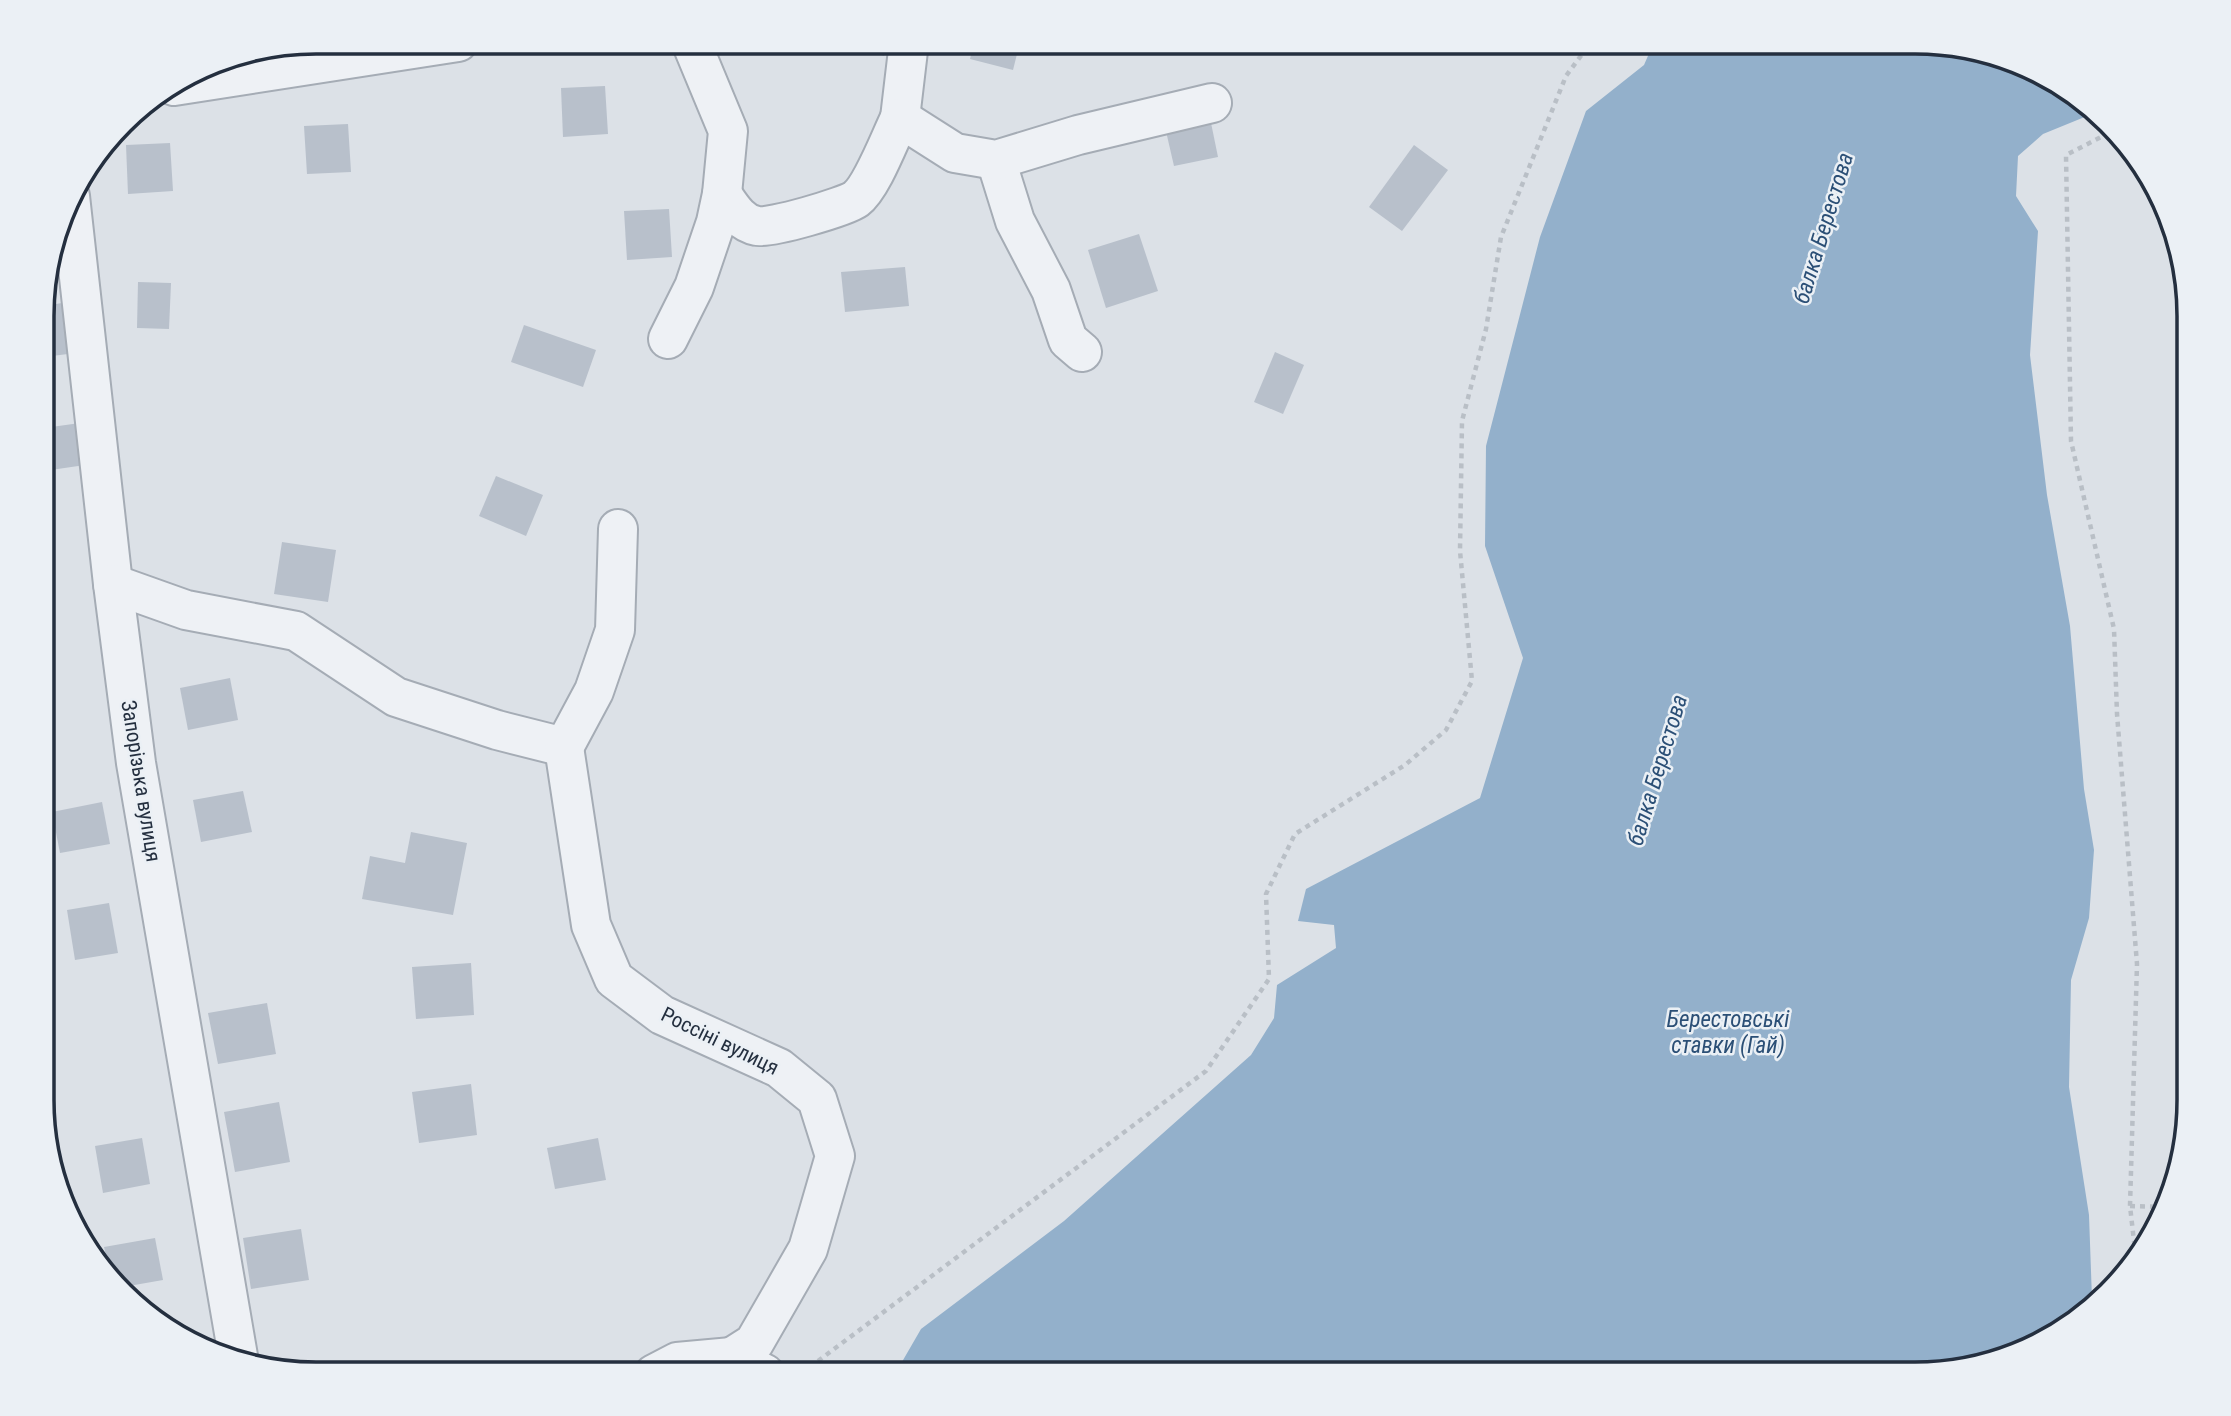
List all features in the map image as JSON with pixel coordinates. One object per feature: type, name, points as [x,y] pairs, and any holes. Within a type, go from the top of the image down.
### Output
[{"type":"street","points":[[197,82],[381,54]]},
{"type":"street","points":[[668,339],[694,286],[716,222],[722,194],[728,131],[696,54]]},
{"type":"street","points":[[722,194],[739,218],[757,226],[777,225],[856,199],[871,180],[900,118],[908,54]]},
{"type":"street","points":[[900,118],[955,153],[996,160],[1078,135],[1212,103]]},
{"type":"street","points":[[996,160],[1015,221],[1051,290],[1068,340],[1082,352]]},
{"type":"street","name":"Запорізька вулиця","points":[[73,220],[113,584],[136,762],[237,1350]]},
{"type":"street","points":[[113,584],[186,610],[296,631],[396,697],[497,730],[564,747],[594,691],[615,630],[618,530]]},
{"type":"street","name":"Россіні вулиця","points":[[564,747],[592,925],[614,979],[662,1016],[779,1068],[817,1099],[835,1156],[808,1249],[754,1343],[732,1357]]},
{"type":"street","points":[[677,1362],[732,1357],[742,1362]]},
{"type":"path","points":[[817,1362],[1206,1071],[1269,979],[1266,894],[1295,834],[1405,765],[1446,730],[1472,681],[1460,551],[1462,421],[1486,329],[1501,237],[1566,76],[1582,54]]},
{"type":"path","points":[[2104,135],[2066,155],[2071,441],[2114,629],[2117,714],[2137,964],[2130,1206],[2134,1244]]},
{"type":"path","points":[[2130,1206],[2154,1207]]},
{"type":"water","name":"Берестовські ставки (Гай)","points":[[1649,54],[1949,56],[1983,63],[2031,81],[2061,98],[2085,117],[2043,134],[2018,156],[2016,196],[2038,231],[2030,355],[2047,495],[2070,626],[2084,789],[2094,850],[2089,918],[2071,980],[2069,1087],[2089,1215],[2092,1293],[2061,1318],[2015,1342],[1966,1357],[1915,1362],[902,1362],[921,1329],[1064,1221],[1251,1055],[1274,1018],[1277,985],[1336,948],[1334,925],[1298,921],[1306,889],[1480,798],[1523,658],[1485,546],[1486,446],[1540,237],[1586,111],[1644,65]]},
{"type":"building","points":[[971,54],[1017,54],[1013,70],[970,59]]},
{"type":"building","points":[[605,86],[608,134],[563,137],[561,88]]},
{"type":"building","points":[[1210,118],[1218,157],[1174,166],[1165,127]]},
{"type":"building","points":[[348,124],[351,172],[307,174],[304,126]]},
{"type":"building","points":[[170,143],[173,191],[128,194],[126,145]]},
{"type":"building","points":[[1414,145],[1448,170],[1402,231],[1369,207]]},
{"type":"building","points":[[669,209],[672,257],[627,260],[624,211]]},
{"type":"building","points":[[1139,234],[1158,291],[1106,308],[1088,250]]},
{"type":"building","points":[[905,267],[909,306],[845,312],[841,272]]},
{"type":"building","points":[[138,282],[171,283],[169,329],[137,328]]},
{"type":"building","points":[[62,303],[68,354],[54,356],[54,316],[55,304]]},
{"type":"building","points":[[524,325],[596,350],[583,387],[511,362]]},
{"type":"building","points":[[1275,352],[1304,365],[1283,414],[1254,402]]},
{"type":"building","points":[[80,423],[85,465],[54,470],[54,427]]},
{"type":"building","points":[[496,476],[543,495],[526,536],[479,516]]},
{"type":"building","points":[[282,542],[336,550],[328,602],[274,594]]},
{"type":"building","points":[[230,678],[238,720],[188,730],[180,688]]},
{"type":"building","points":[[243,791],[252,832],[201,842],[193,800]]},
{"type":"building","points":[[102,802],[110,844],[60,853],[54,812]]},
{"type":"building","points":[[411,832],[467,843],[453,915],[362,899],[370,856],[405,863]]},
{"type":"building","points":[[109,903],[118,953],[75,960],[67,910]]},
{"type":"building","points":[[471,963],[474,1015],[416,1019],[412,967]]},
{"type":"building","points":[[267,1003],[276,1054],[218,1064],[208,1013]]},
{"type":"building","points":[[471,1084],[477,1135],[419,1143],[412,1092]]},
{"type":"building","points":[[279,1102],[290,1162],[235,1172],[224,1112]]},
{"type":"building","points":[[142,1138],[150,1184],[103,1193],[95,1146]]},
{"type":"building","points":[[598,1138],[606,1180],[555,1189],[547,1148]]},
{"type":"building","points":[[301,1229],[309,1280],[251,1289],[243,1238]]},
{"type":"building","points":[[155,1238],[163,1280],[132,1286],[106,1257],[104,1247]]},
{"type":"water label","name":"балка Берестова","points":[[1823,228]]},
{"type":"water label","name":"балка Берестова","points":[[1657,770]]}]
